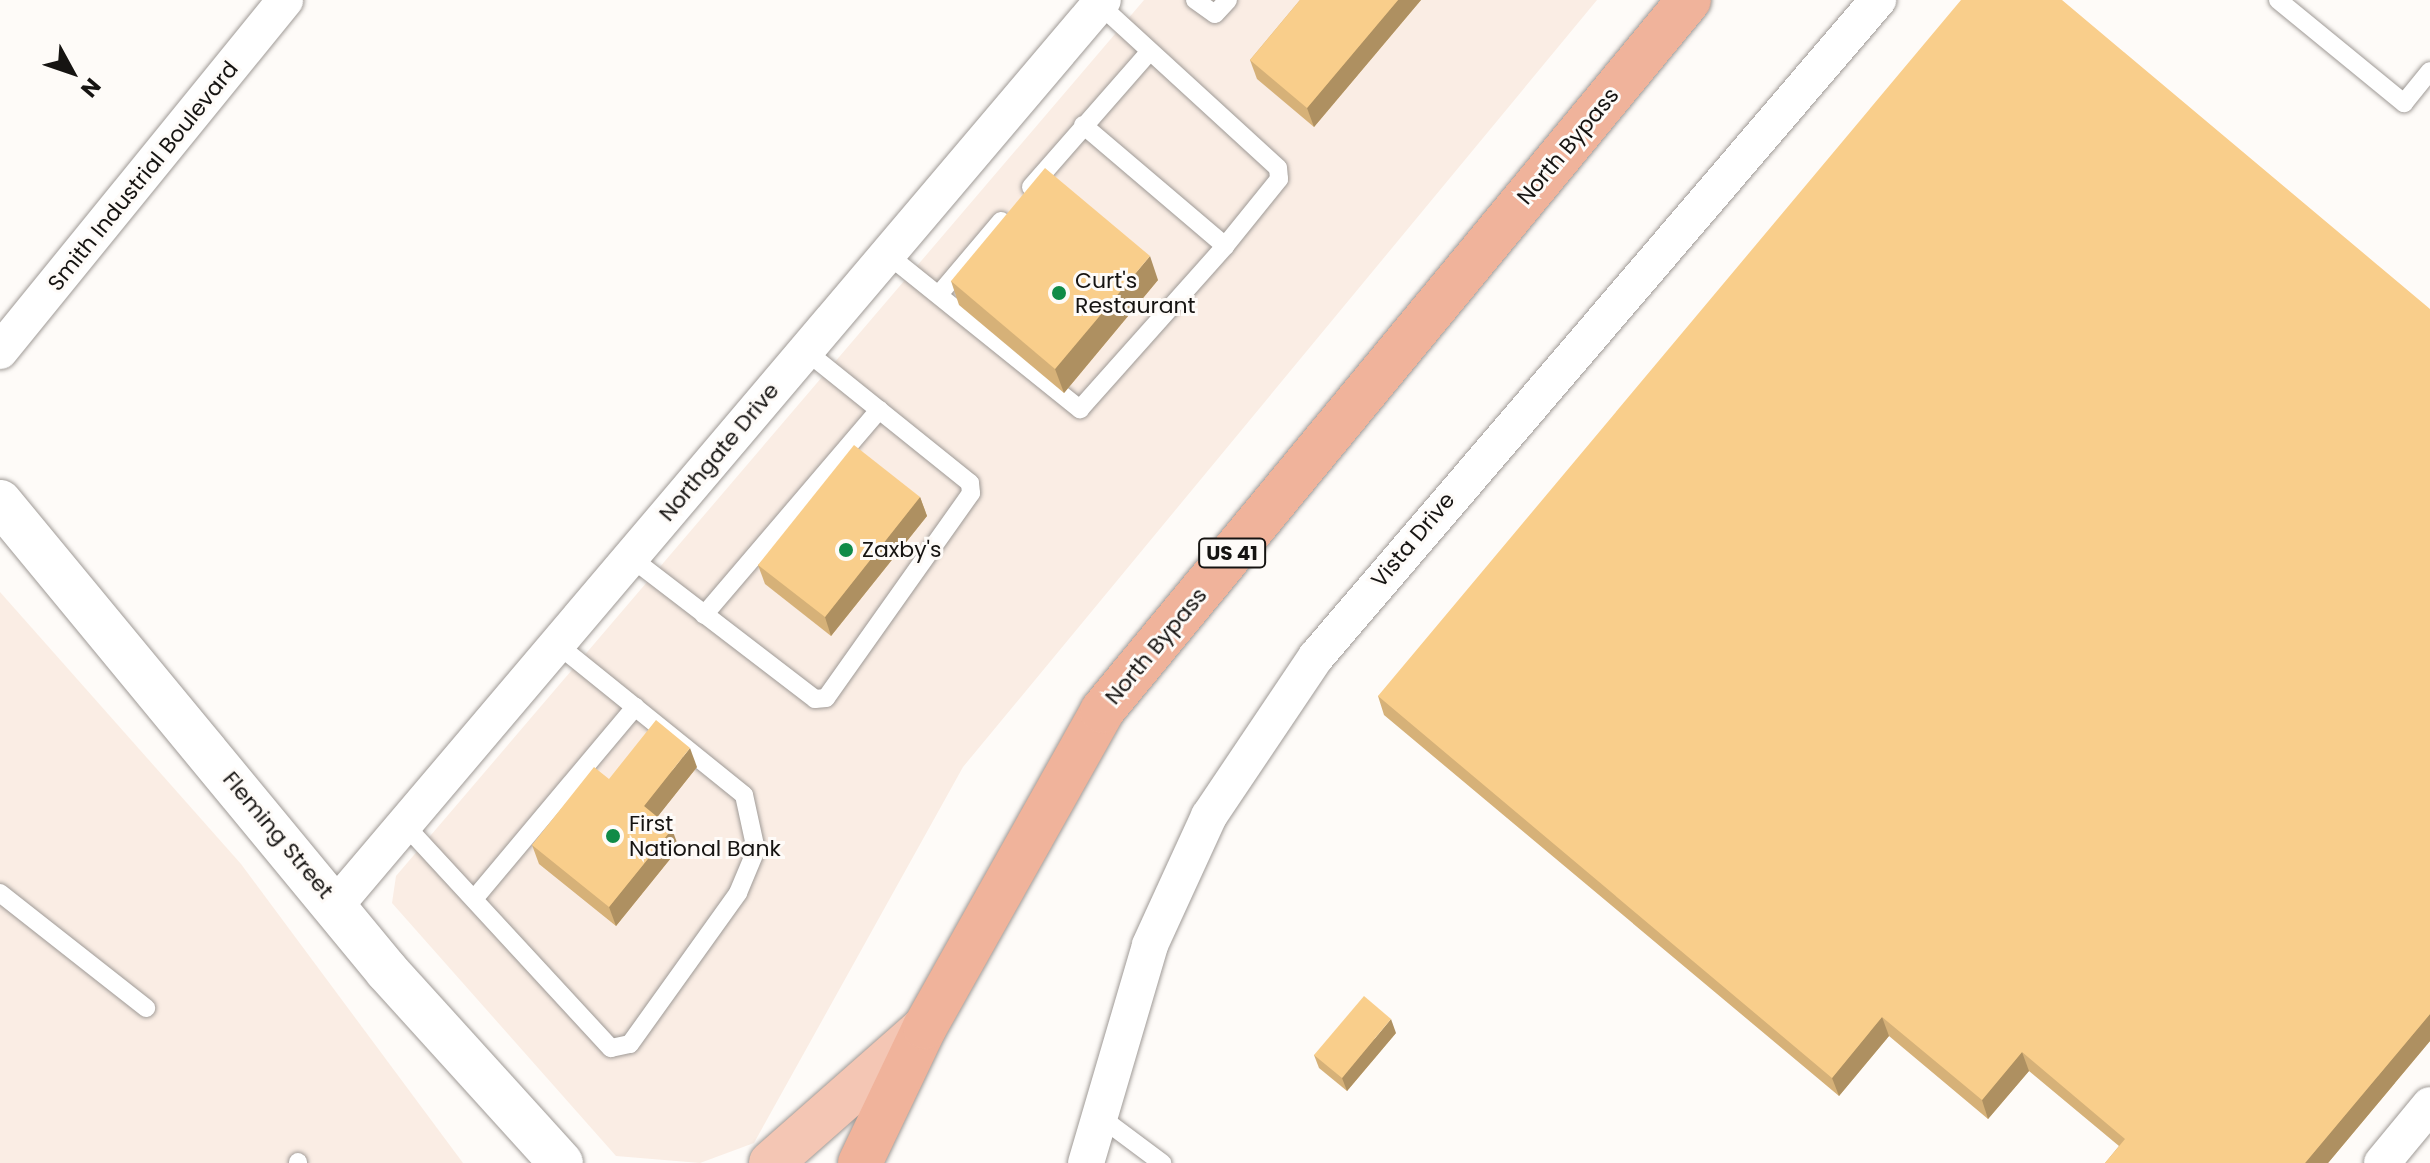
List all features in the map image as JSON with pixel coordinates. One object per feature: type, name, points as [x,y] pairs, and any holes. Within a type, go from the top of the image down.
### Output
[{"type":"highway","name":"North Bypass","points":[[860,1163],[925,1027],[1102,711],[1689,0]]},
{"type":"main road","points":[[771,1163],[925,1027]]},
{"type":"street","name":"Smith Industrial Boulevard","points":[[0,351],[285,0]]},
{"type":"street","name":"Vista Drive","points":[[1086,1163],[1150,945],[1209,816],[1316,657],[1878,0]]},
{"type":"street","name":"Northgate Drive","points":[[336,905],[1101,2]]},
{"type":"street","name":"Fleming Street","points":[[0,502],[336,905],[561,1163]]},
{"type":"street","points":[[2382,1163],[2430,1105]]},
{"type":"lane","points":[[1195,0],[1215,14],[1228,0]]},
{"type":"lane","points":[[2278,0],[2404,103],[2430,71]]},
{"type":"lane","points":[[887,254],[941,292],[1080,409],[1225,246],[1279,179],[1278,168],[1149,52],[1101,2]]},
{"type":"lane","points":[[941,292],[1149,52]]},
{"type":"lane","points":[[1083,125],[1225,246]]},
{"type":"lane","points":[[630,557],[815,699],[826,698],[971,493],[970,483],[806,351]]},
{"type":"lane","points":[[704,615],[879,410]]},
{"type":"lane","points":[[404,824],[611,1048],[630,1044],[738,893],[756,850],[744,795],[557,644]]},
{"type":"lane","points":[[474,899],[635,707]]},
{"type":"lane","points":[[0,893],[146,1008]]},
{"type":"lane","points":[[1099,1116],[1162,1163]]},
{"type":"shaded area","points":[[1144,0],[1597,0],[963,767],[754,1143],[700,1163],[616,1156],[392,903],[396,876]]},
{"type":"shaded area","points":[[0,592],[241,864],[463,1163],[0,1163]]},
{"type":"building","points":[[1300,0],[1398,0],[1307,108],[1250,60]]},
{"type":"building","points":[[1961,0],[2062,0],[2430,309],[2430,1014],[2305,1163],[2105,1163],[2125,1139],[2022,1052],[1982,1100],[1882,1017],[1832,1078],[1378,696]]},
{"type":"building","name":"Curt's Restaurant","points":[[1045,168],[1150,256],[1055,369],[951,281]]},
{"type":"building","name":"Zaxby's","points":[[854,445],[920,497],[825,617],[758,565]]},
{"type":"building","name":"First National Bank","points":[[656,720],[690,748],[644,806],[672,829],[609,907],[532,845],[594,767],[609,779]]},
{"type":"building","points":[[1364,996],[1391,1019],[1342,1078],[1314,1055]]},
{"type":"place","name":"Curt's Restaurant","points":[[1059,293]]},
{"type":"place","name":"Zaxby's","points":[[846,550]]},
{"type":"place","name":"First National Bank","points":[[613,836]]}]
